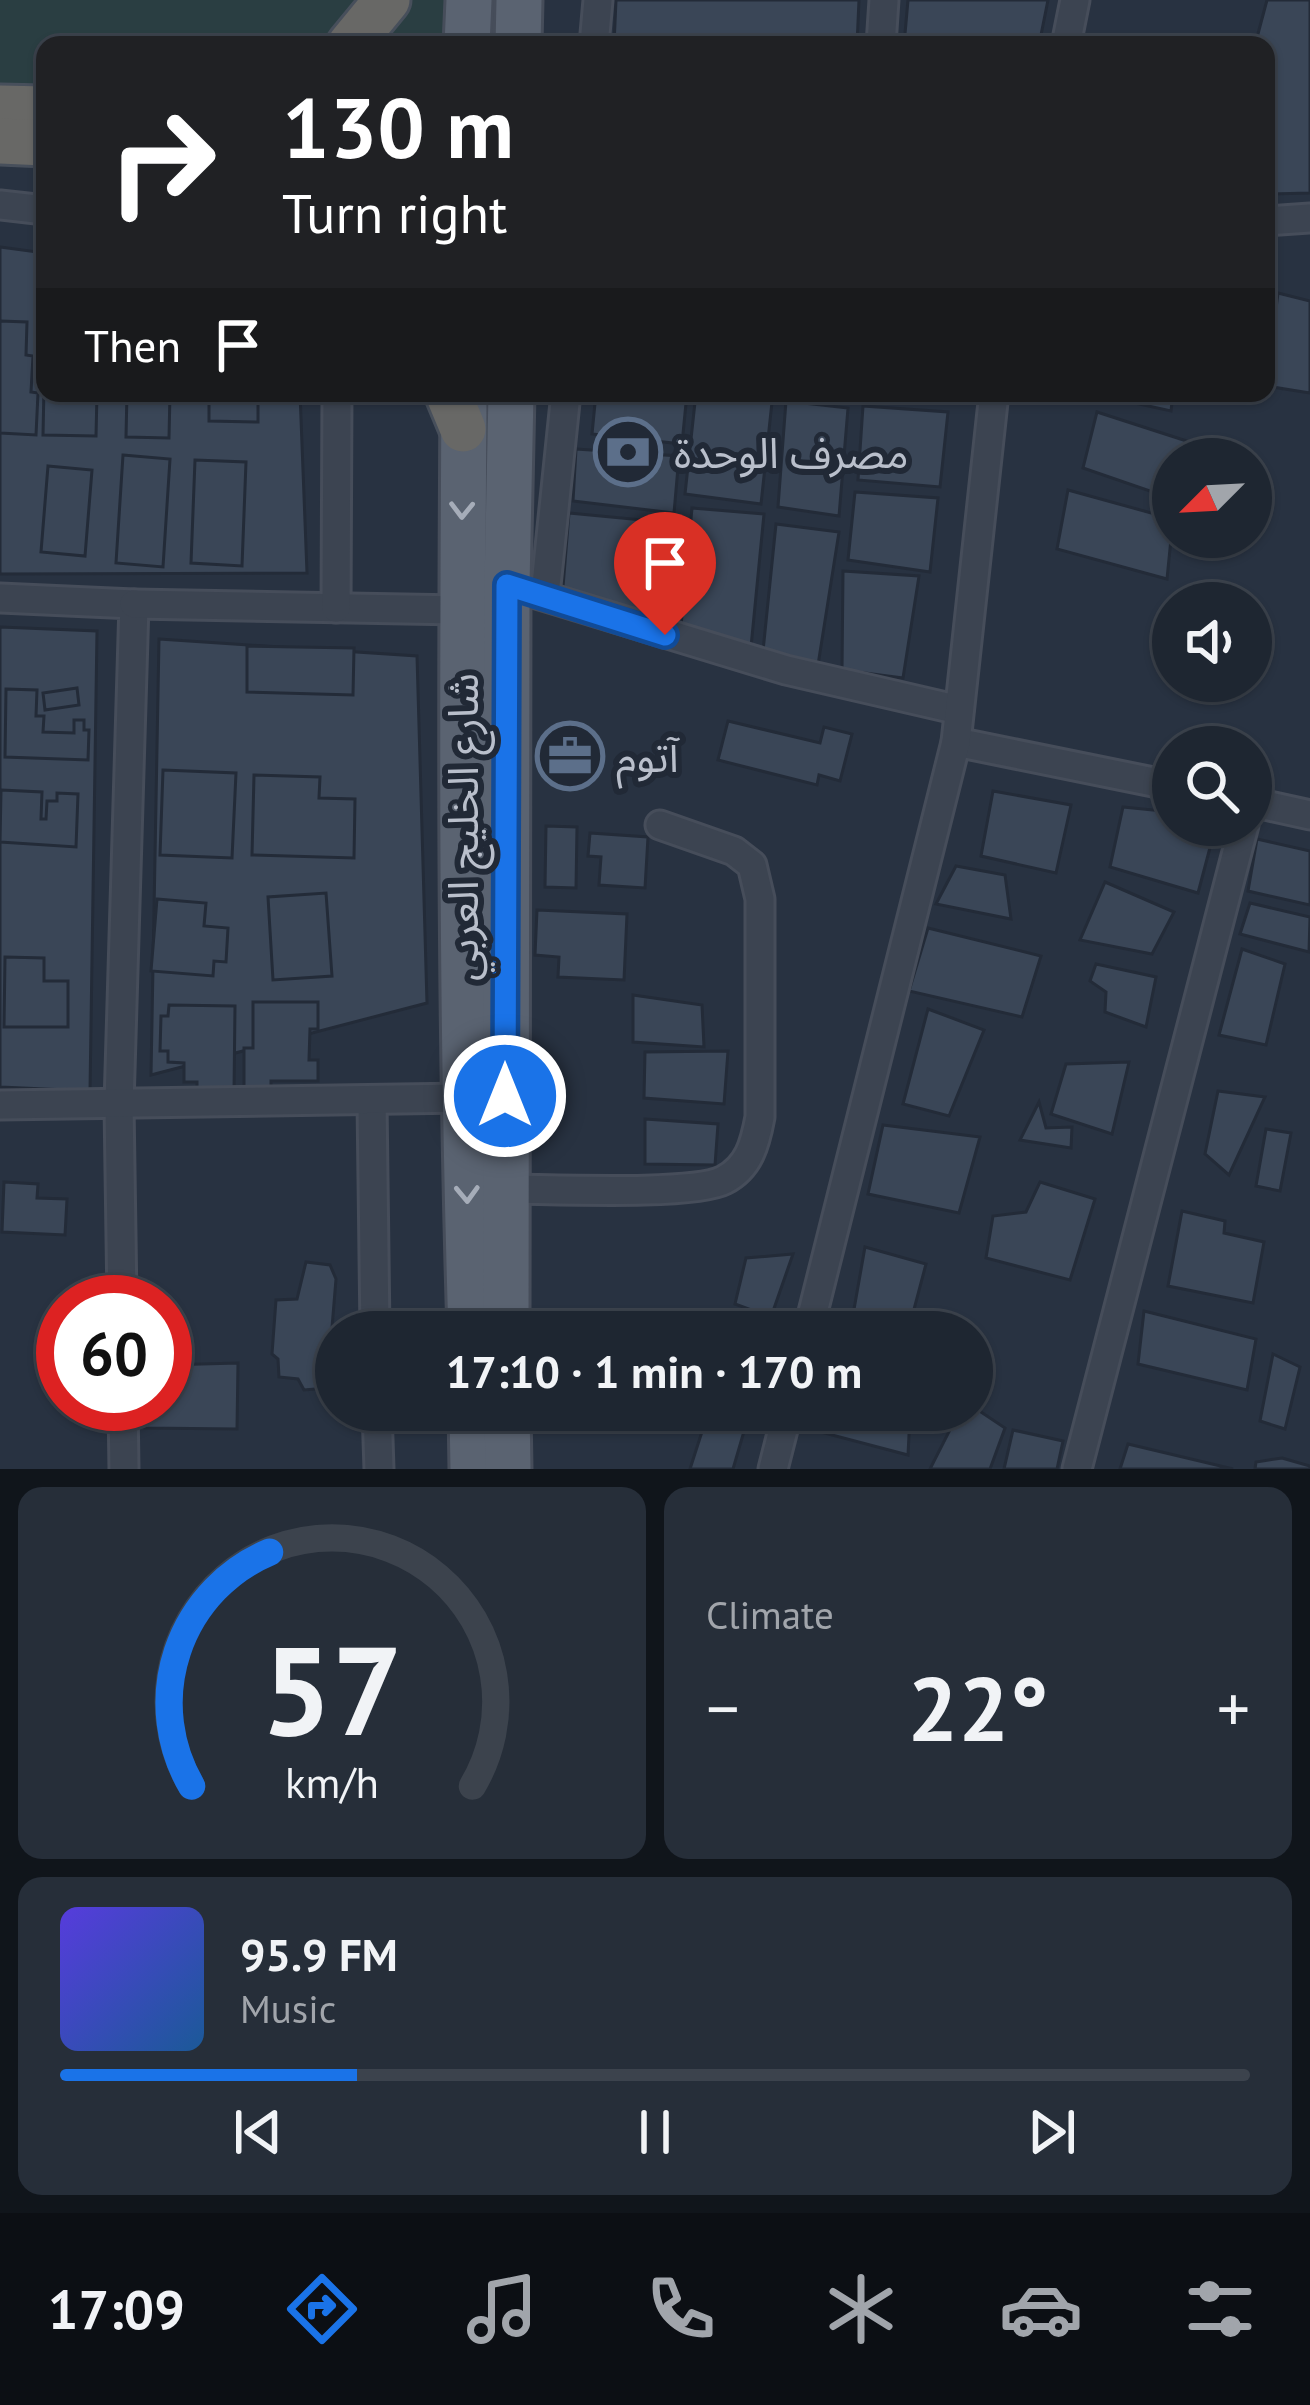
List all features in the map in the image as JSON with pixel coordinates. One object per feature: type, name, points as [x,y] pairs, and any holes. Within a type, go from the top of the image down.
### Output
[{"type":"highway","points":[[357,36],[387,0]]},
{"type":"highway","points":[[0,108],[36,109]]},
{"type":"highway","points":[[0,141],[36,142]]},
{"type":"main road","points":[[467,36],[469,0]]},
{"type":"main road","points":[[518,36],[519,0]]},
{"type":"main road","name":"شارع الخليج العربي","points":[[506,1311],[505,1189],[526,590],[512,402]]},
{"type":"main road","name":"شارع الخليج العربي","points":[[458,405],[470,1311]]},
{"type":"main road","points":[[472,1431],[473,1469]]},
{"type":"main road","points":[[507,1431],[508,1469]]},
{"type":"street","points":[[595,36],[598,0]]},
{"type":"street","points":[[882,36],[884,0]]},
{"type":"street","points":[[1068,36],[1075,0]]},
{"type":"street","points":[[0,205],[36,210]]},
{"type":"street","points":[[1275,220],[1310,218]]},
{"type":"street","points":[[336,608],[337,402]]},
{"type":"street","points":[[564,402],[526,590],[787,670],[959,710]]},
{"type":"street","points":[[813,1311],[956,742],[993,402]]},
{"type":"street","points":[[0,598],[460,610]]},
{"type":"street","points":[[122,1275],[119,1104],[134,604]]},
{"type":"street","points":[[956,742],[1152,782]]},
{"type":"street","points":[[1272,807],[1310,815]]},
{"type":"street","points":[[505,1189],[703,1188],[736,1172],[754,1149],[760,1118],[760,899],[752,865],[734,851],[660,825]]},
{"type":"street","points":[[1077,1469],[1239,846]]},
{"type":"street","points":[[0,1105],[464,1098]]},
{"type":"street","points":[[371,1101],[375,1311]]},
{"type":"street","points":[[123,1431],[124,1469]]},
{"type":"street","points":[[378,1431],[379,1469]]},
{"type":"street","points":[[773,1469],[783,1431]]},
{"type":"green space","points":[[0,0],[379,0],[346,36],[36,36],[36,102],[0,101]]},
{"type":"green space","points":[[390,0],[467,0],[465,36],[362,36]]},
{"type":"building","points":[[616,0],[859,0],[857,36],[614,36]]},
{"type":"building","points":[[908,0],[1048,0],[1041,36],[905,36]]},
{"type":"building","points":[[1267,0],[1310,0],[1310,193],[1275,194],[1275,36],[1257,36]]},
{"type":"building","points":[[0,247],[36,252],[36,402],[300,402],[307,573],[0,574]]},
{"type":"building","points":[[1278,293],[1310,301],[1310,393],[1275,387]]},
{"type":"building","points":[[0,321],[27,322],[26,355],[33,356],[31,392],[36,393],[38,402],[36,435],[0,433]]},
{"type":"building","points":[[44,402],[97,402],[96,436],[43,435]]},
{"type":"building","points":[[127,402],[170,402],[169,438],[126,437]]},
{"type":"building","points":[[209,402],[258,402],[258,422],[209,421]]},
{"type":"building","points":[[595,402],[686,402],[682,444],[592,434]]},
{"type":"building","points":[[695,402],[772,402],[761,504],[685,494]]},
{"type":"building","points":[[786,402],[848,408],[839,516],[778,507]]},
{"type":"building","points":[[1130,402],[1172,402],[1171,411]]},
{"type":"building","points":[[863,406],[948,412],[940,487],[858,480]]},
{"type":"building","points":[[1097,412],[1177,438],[1152,438],[1152,492],[1083,468]]},
{"type":"building","points":[[576,449],[679,456],[674,513],[573,501]]},
{"type":"building","points":[[123,455],[170,459],[163,567],[116,563]]},
{"type":"building","points":[[195,460],[246,462],[242,566],[191,563]]},
{"type":"building","points":[[48,466],[92,470],[85,556],[41,552]]},
{"type":"building","points":[[1068,490],[1152,513],[1152,558],[1169,558],[1167,579],[1057,549]]},
{"type":"building","points":[[855,492],[938,498],[930,572],[848,560]]},
{"type":"building","points":[[692,508],[764,514],[751,647],[681,626]]},
{"type":"building","points":[[569,513],[674,523],[671,624],[563,587]]},
{"type":"building","points":[[776,524],[839,532],[818,665],[763,651]]},
{"type":"building","points":[[843,571],[919,576],[903,678],[842,670]]},
{"type":"building","points":[[0,627],[97,631],[90,1091],[0,1087]]},
{"type":"building","points":[[159,639],[417,656],[427,1003],[151,1075]]},
{"type":"building","points":[[247,646],[354,648],[353,695],[247,692]]},
{"type":"building","points":[[77,688],[79,705],[45,710],[43,693]]},
{"type":"building","points":[[6,689],[37,690],[36,716],[44,716],[43,732],[74,733],[74,720],[84,720],[84,730],[89,730],[88,760],[5,757]]},
{"type":"building","points":[[728,721],[820,743],[824,727],[852,734],[840,781],[819,775],[817,785],[718,760]]},
{"type":"building","points":[[163,770],[236,773],[232,858],[160,855]]},
{"type":"building","points":[[254,775],[320,777],[319,798],[355,799],[354,858],[252,855]]},
{"type":"building","points":[[1,790],[42,792],[41,819],[46,819],[47,801],[57,801],[57,793],[78,794],[76,847],[0,842]]},
{"type":"building","points":[[993,791],[1071,805],[1056,873],[981,856]]},
{"type":"building","points":[[1123,807],[1152,810],[1152,846],[1210,846],[1198,893],[1110,867]]},
{"type":"building","points":[[546,826],[577,827],[576,888],[545,887]]},
{"type":"building","points":[[590,833],[648,837],[645,888],[599,885],[601,857],[588,856]]},
{"type":"building","points":[[1272,842],[1310,851],[1310,905],[1248,891],[1256,846]]},
{"type":"building","points":[[956,866],[1005,875],[1011,919],[936,904]]},
{"type":"building","points":[[1105,882],[1174,912],[1152,954],[1080,940]]},
{"type":"building","points":[[326,893],[332,976],[273,980],[268,897]]},
{"type":"building","points":[[157,899],[206,903],[204,926],[228,928],[226,962],[214,961],[213,976],[151,971]]},
{"type":"building","points":[[1250,903],[1310,917],[1309,952],[1240,934]]},
{"type":"building","points":[[537,910],[627,914],[624,980],[558,977],[559,957],[535,955]]},
{"type":"building","points":[[928,928],[1041,956],[1022,1017],[909,991]]},
{"type":"building","points":[[1242,949],[1285,964],[1266,1045],[1219,1035]]},
{"type":"building","points":[[5,957],[44,958],[44,981],[68,981],[68,1027],[4,1027]]},
{"type":"building","points":[[1096,964],[1156,977],[1146,1027],[1105,1012],[1106,992],[1090,981]]},
{"type":"building","points":[[633,995],[702,1005],[704,1047],[633,1042]]},
{"type":"building","points":[[253,1002],[318,1002],[318,1029],[310,1029],[309,1060],[318,1060],[318,1081],[271,1081],[271,1101],[244,1101],[244,1048],[253,1048]]},
{"type":"building","points":[[169,1005],[235,1006],[234,1093],[197,1092],[197,1082],[184,1082],[184,1063],[168,1062],[168,1051],[160,1051],[161,1016],[168,1016]]},
{"type":"building","points":[[928,1009],[984,1030],[949,1116],[903,1104]]},
{"type":"building","points":[[728,1051],[724,1104],[644,1098],[645,1052]]},
{"type":"building","points":[[1129,1062],[1112,1134],[1051,1114],[1066,1064]]},
{"type":"building","points":[[1218,1091],[1265,1097],[1229,1175],[1205,1154]]},
{"type":"building","points":[[1039,1102],[1046,1128],[1072,1127],[1071,1148],[1020,1140]]},
{"type":"building","points":[[645,1119],[718,1124],[715,1165],[645,1164]]},
{"type":"building","points":[[883,1125],[980,1137],[959,1213],[868,1194]]},
{"type":"building","points":[[1266,1129],[1291,1133],[1280,1191],[1256,1186]]},
{"type":"building","points":[[4,1182],[38,1184],[37,1198],[67,1199],[65,1235],[2,1232]]},
{"type":"building","points":[[1040,1182],[1095,1199],[1070,1280],[986,1258],[993,1216],[1026,1212]]},
{"type":"building","points":[[1182,1211],[1225,1221],[1224,1233],[1264,1242],[1253,1303],[1168,1286]]},
{"type":"building","points":[[865,1247],[926,1264],[914,1311],[854,1311]]},
{"type":"building","points":[[793,1254],[773,1311],[735,1304],[746,1258]]},
{"type":"building","points":[[306,1262],[330,1265],[336,1279],[333,1311],[315,1311],[315,1389],[304,1390],[298,1379],[279,1377],[278,1359],[272,1354],[276,1300],[297,1299]]},
{"type":"building","points":[[1144,1311],[1256,1339],[1247,1390],[1138,1364]]},
{"type":"building","points":[[1273,1354],[1300,1367],[1285,1429],[1260,1421]]},
{"type":"building","points":[[238,1363],[237,1429],[192,1429],[192,1364]]},
{"type":"building","points":[[993,1420],[1005,1428],[990,1469],[930,1469],[949,1431],[993,1431]]},
{"type":"building","points":[[1013,1430],[1063,1441],[1057,1469],[1004,1469]]},
{"type":"building","points":[[702,1431],[744,1431],[733,1469],[690,1469]]},
{"type":"building","points":[[817,1431],[909,1431],[908,1455]]},
{"type":"building","points":[[1128,1444],[1233,1469],[1120,1469]]},
{"type":"building","points":[[1282,1458],[1310,1469],[1255,1469],[1256,1462]]},
{"type":"place","name":"مصرف الوحدة","points":[[628,452]]},
{"type":"place","name":"آتوم","points":[[570,756]]},
{"type":"route","points":[[505,1096],[507,585],[665,635]]}]
